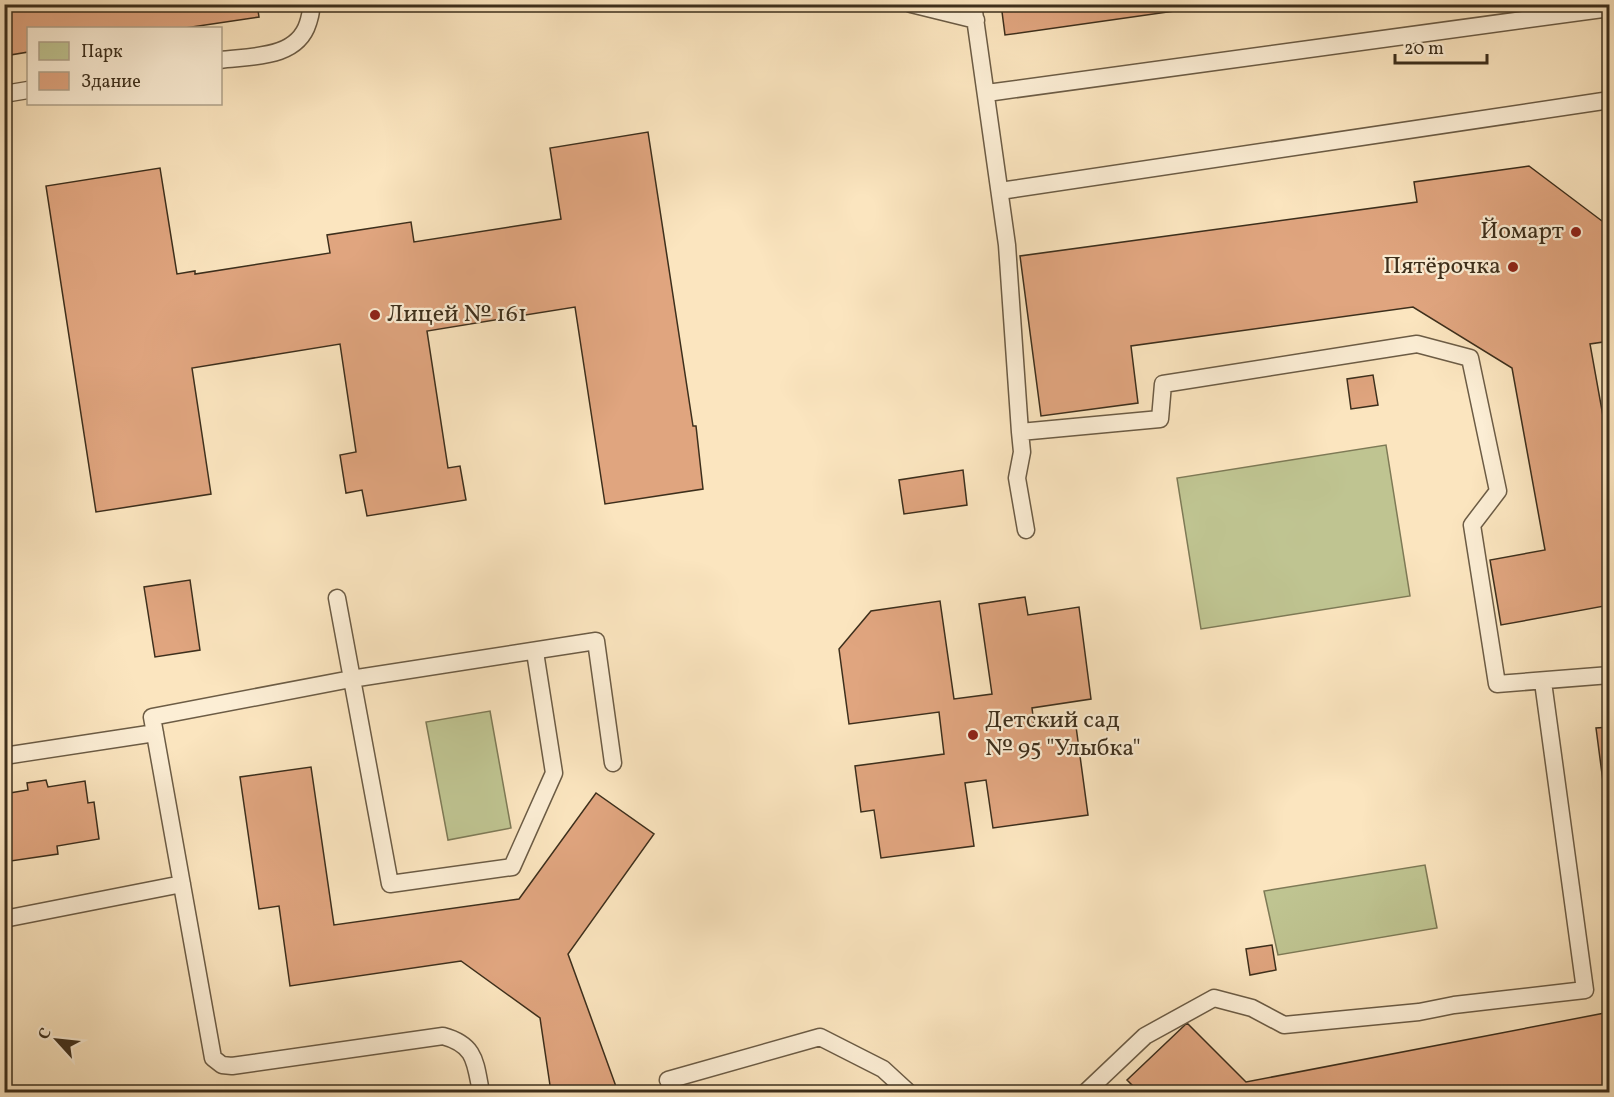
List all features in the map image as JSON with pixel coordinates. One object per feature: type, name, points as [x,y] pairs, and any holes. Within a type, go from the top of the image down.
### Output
[{"type":"lane","points":[[222,60],[286,50],[306,30],[312,11],[310,4]]},
{"type":"lane","points":[[911,4],[974,12],[1007,245],[1022,452],[1017,478],[1026,530]]},
{"type":"lane","points":[[987,93],[1610,8]]},
{"type":"lane","points":[[4,94],[27,90]]},
{"type":"lane","points":[[1000,191],[1610,100]]},
{"type":"lane","points":[[1020,432],[1160,419],[1163,384],[1418,344],[1470,358],[1498,491],[1472,525],[1497,684],[1610,675]]},
{"type":"lane","points":[[337,598],[390,884],[512,867],[554,773],[535,652]]},
{"type":"lane","points":[[481,1092],[474,1059],[467,1046],[443,1036],[222,1065],[213,1058],[152,717],[351,679],[596,641],[613,763]]},
{"type":"lane","points":[[1086,1092],[1145,1036],[1214,998],[1252,1008],[1284,1025],[1419,1012],[1454,1005],[1585,990],[1543,682]]},
{"type":"lane","points":[[4,756],[155,733]]},
{"type":"lane","points":[[4,919],[182,884]]},
{"type":"lane","points":[[668,1080],[820,1037],[883,1069],[908,1092]]},
{"type":"green space","points":[[1386,445],[1410,596],[1201,629],[1177,478]]},
{"type":"green space","points":[[490,711],[511,828],[448,840],[426,722]]},
{"type":"green space","points":[[1425,865],[1437,928],[1278,955],[1264,891]]},
{"type":"building","points":[[4,4],[257,4],[259,17],[192,27],[27,27],[27,52],[4,56]]},
{"type":"building","points":[[1001,4],[1224,4],[1005,35]]},
{"type":"building","points":[[648,132],[693,426],[696,426],[703,489],[605,504],[575,307],[427,331],[448,468],[460,466],[466,500],[367,516],[362,490],[346,493],[340,455],[356,452],[340,344],[192,368],[211,494],[96,512],[46,186],[160,168],[177,274],[195,271],[195,274],[330,253],[327,235],[411,222],[414,242],[561,219],[550,148]]},
{"type":"building","points":[[1529,166],[1610,227],[1610,341],[1590,344],[1610,455],[1610,605],[1501,625],[1490,560],[1545,550],[1512,368],[1413,307],[1131,346],[1138,403],[1041,416],[1020,256],[1417,202],[1414,182]]},
{"type":"building","points":[[1373,375],[1378,405],[1351,409],[1347,379]]},
{"type":"building","points":[[963,470],[967,505],[904,514],[899,480]]},
{"type":"building","points":[[190,580],[200,650],[155,657],[144,587]]},
{"type":"building","points":[[1025,597],[1028,615],[1079,607],[1091,699],[1032,708],[1034,724],[1075,719],[1088,815],[993,828],[986,780],[965,783],[974,846],[881,858],[874,810],[861,812],[855,766],[944,754],[939,712],[849,724],[839,649],[871,611],[940,601],[954,699],[992,694],[979,604]]},
{"type":"building","points":[[1610,727],[1610,835],[1596,728]]},
{"type":"building","points":[[311,767],[334,925],[519,899],[596,793],[654,834],[568,954],[618,1092],[551,1092],[540,1018],[461,961],[290,986],[279,906],[259,909],[240,777]]},
{"type":"building","points":[[46,780],[48,787],[85,781],[88,803],[94,802],[99,839],[57,846],[58,854],[4,862],[4,794],[28,790],[27,783]]},
{"type":"building","points":[[1272,945],[1276,970],[1250,975],[1246,949]]},
{"type":"building","points":[[1610,1012],[1610,1088],[1583,1092],[1139,1092],[1127,1080],[1187,1023],[1246,1082]]},
{"type":"place","name":"Йомарт","points":[[1576,232]]},
{"type":"place","name":"Пятёрочка","points":[[1513,267]]},
{"type":"place","name":"Лицей № 161","points":[[375,315]]},
{"type":"place","name":"Детский сад № 95 \"Улыбка\"","points":[[973,735]]}]
